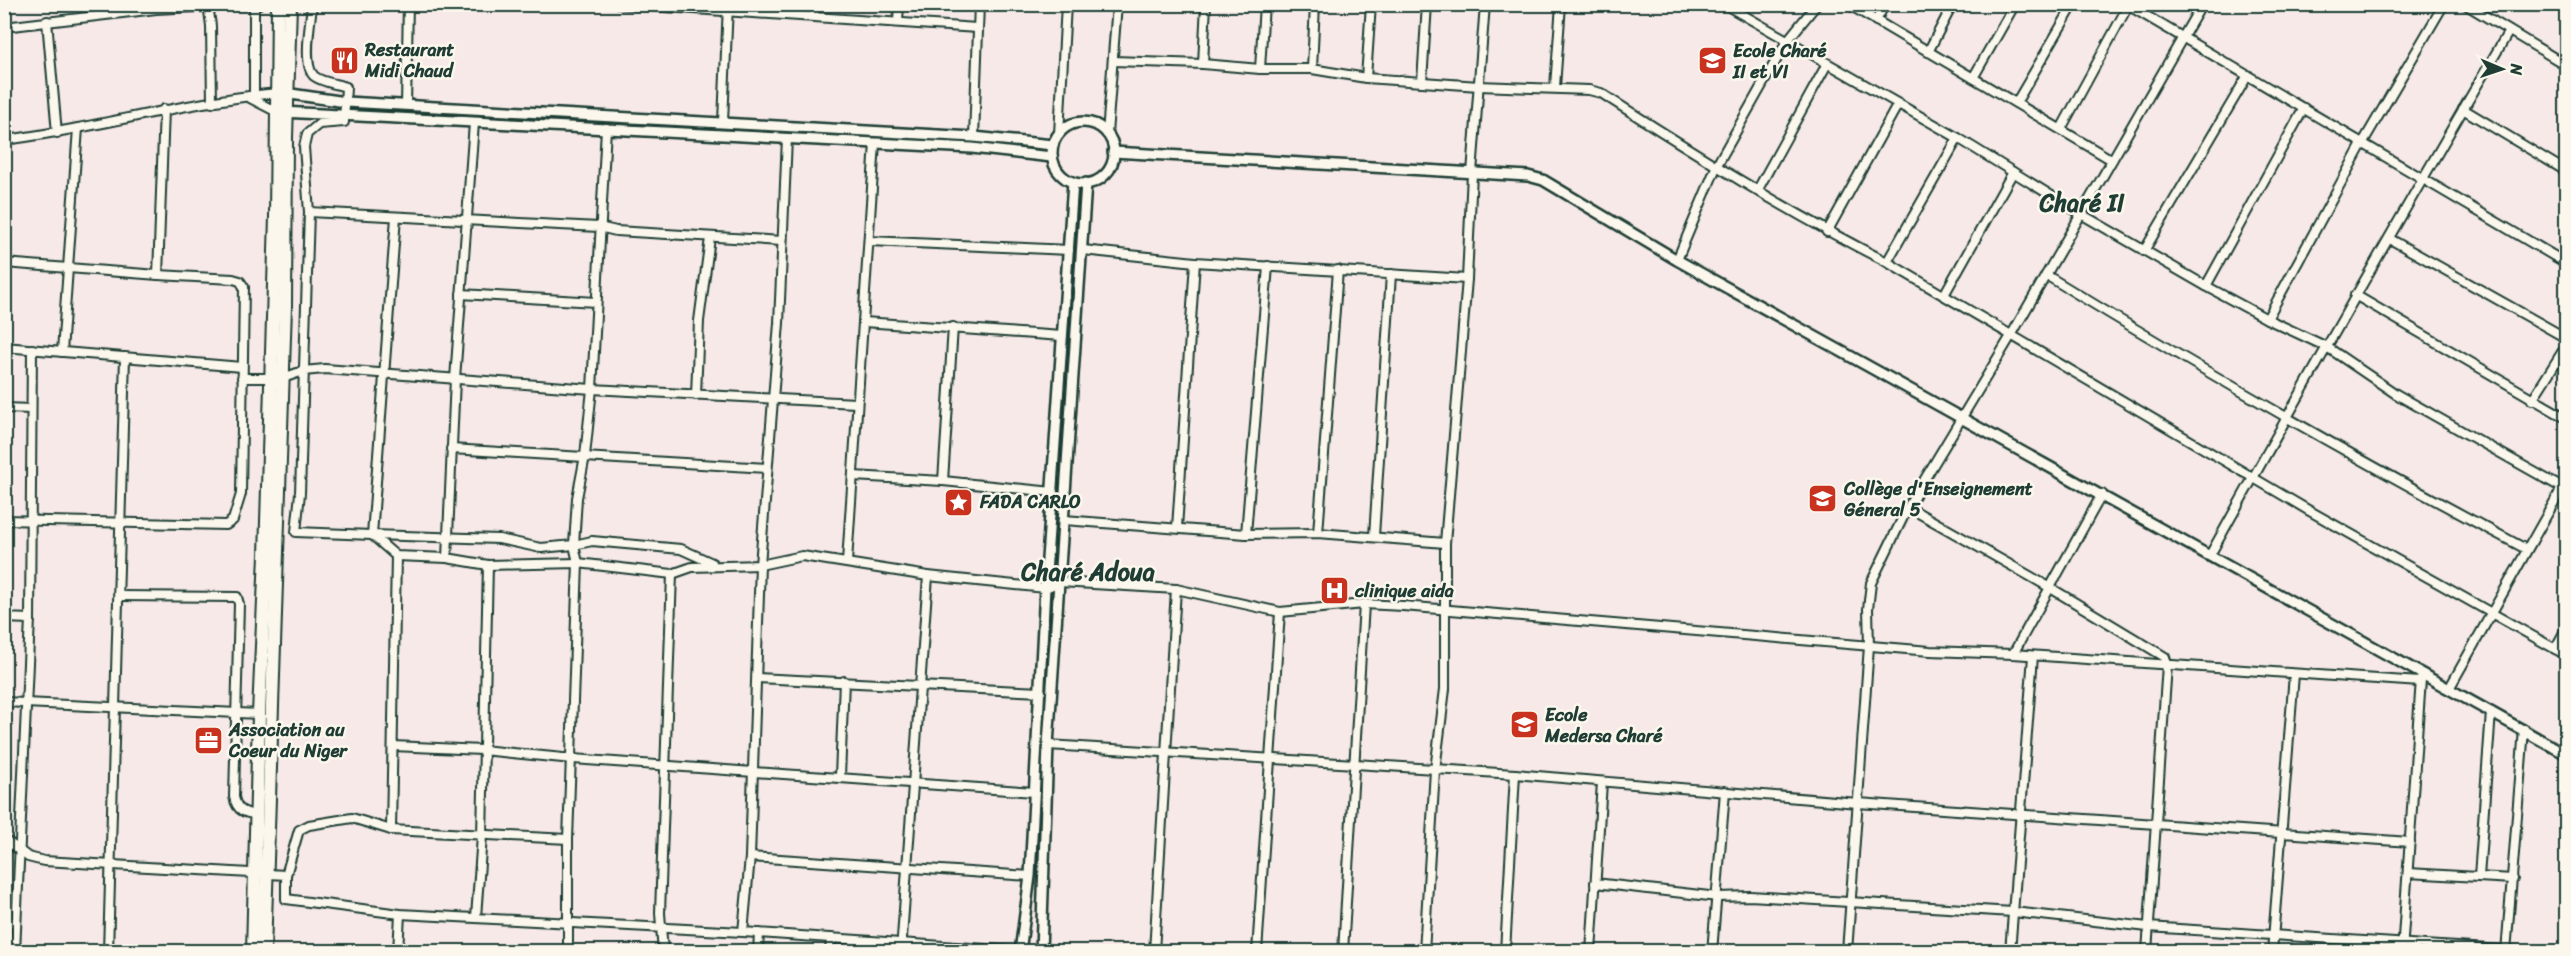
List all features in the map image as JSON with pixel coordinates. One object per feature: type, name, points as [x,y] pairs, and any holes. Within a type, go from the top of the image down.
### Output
[{"type":"highway","points":[[264,951],[258,815],[259,714],[287,217],[278,4]]},
{"type":"highway","points":[[282,93],[290,4]]},
{"type":"highway","points":[[253,951],[262,874],[277,378]]},
{"type":"street","points":[[4,27],[156,7],[259,4]]},
{"type":"street","points":[[312,4],[308,59],[310,70],[315,77],[346,87],[346,102],[344,122],[319,124],[307,134],[304,147],[309,212],[300,493],[296,532],[499,539],[541,548],[592,541],[681,549],[714,564]]},
{"type":"street","points":[[406,105],[408,4]]},
{"type":"street","points":[[620,4],[727,8],[977,28]]},
{"type":"street","points":[[814,16],[815,4]]},
{"type":"street","points":[[898,22],[899,4]]},
{"type":"street","points":[[974,137],[979,4]]},
{"type":"street","points":[[1059,134],[1066,4]]},
{"type":"street","points":[[1107,134],[1092,123],[1080,122],[1068,126],[1059,134],[1053,145],[1052,157],[1059,173],[1073,182],[1086,183],[1104,175],[1111,165],[1113,152],[1107,134],[1117,4]]},
{"type":"street","points":[[1203,64],[1206,4]]},
{"type":"street","points":[[1260,69],[1264,4]]},
{"type":"street","points":[[1312,69],[1315,4]]},
{"type":"street","points":[[1366,78],[1371,4]]},
{"type":"street","points":[[1422,82],[1427,4]]},
{"type":"street","points":[[1424,951],[1435,770],[1445,689],[1445,543],[1467,279],[1472,173],[1485,4]]},
{"type":"street","points":[[1555,87],[1561,4]]},
{"type":"street","points":[[1724,4],[1734,7],[1786,41],[1958,138],[2144,251],[2266,319],[2327,347],[2397,394],[2565,486],[2526,549],[2450,687]]},
{"type":"street","points":[[1677,260],[1717,165],[1786,41],[1817,4]]},
{"type":"street","points":[[1848,4],[2112,160]]},
{"type":"street","points":[[1876,21],[1885,4]]},
{"type":"street","points":[[1928,52],[1953,4]]},
{"type":"street","points":[[1973,78],[2015,4]]},
{"type":"street","points":[[2016,103],[2074,4]]},
{"type":"street","points":[[1847,951],[1869,646],[1870,582],[1908,507],[1963,418],[2202,4]]},
{"type":"street","points":[[2266,319],[2362,144],[2444,4]]},
{"type":"street","points":[[2465,4],[2566,65]]},
{"type":"street","points":[[208,5],[211,26],[212,103]]},
{"type":"street","points":[[251,96],[254,5]]},
{"type":"street","points":[[2061,129],[2127,5],[2566,263]]},
{"type":"street","points":[[723,122],[727,8]]},
{"type":"street","points":[[47,21],[57,133]]},
{"type":"street","points":[[2210,555],[2355,295],[2390,239],[2509,31]]},
{"type":"street","points":[[1113,61],[1203,64],[1260,69],[1312,69],[1366,78],[1479,86],[1555,87],[1601,93],[1827,232],[1887,262],[2253,478],[2566,655]]},
{"type":"street","points":[[1757,191],[1827,64]]},
{"type":"street","points":[[2144,251],[2248,75]]},
{"type":"street","points":[[4,140],[57,133],[164,110],[282,93],[346,102],[974,137],[1053,145]]},
{"type":"street","points":[[251,96],[282,112],[972,148],[1052,157]]},
{"type":"street","points":[[1827,232],[1898,104]]},
{"type":"street","points":[[2206,286],[2304,108]]},
{"type":"street","points":[[2463,109],[2566,171]]},
{"type":"street","points":[[158,275],[164,110]]},
{"type":"street","points":[[447,558],[455,379],[474,123]]},
{"type":"street","points":[[62,352],[78,128]]},
{"type":"street","points":[[568,951],[568,839],[573,759],[578,563],[574,545],[577,498],[585,456],[592,389],[606,128]]},
{"type":"street","points":[[743,932],[750,857],[760,565],[780,311],[787,138]]},
{"type":"street","points":[[1887,262],[1958,138]]},
{"type":"street","points":[[847,562],[875,143]]},
{"type":"street","points":[[1113,152],[1528,176],[1543,180],[1677,260],[2450,687],[2566,754]]},
{"type":"street","points":[[1944,295],[2013,172]]},
{"type":"street","points":[[568,839],[391,831],[352,818],[309,825],[299,830],[286,875],[286,899],[400,914],[743,932],[1023,951],[1030,876],[1045,588],[1073,182]]},
{"type":"street","points":[[1041,951],[1048,745],[1086,183]]},
{"type":"street","points":[[309,212],[599,227],[616,231],[782,241]]},
{"type":"street","points":[[372,535],[396,217]]},
{"type":"street","points":[[696,395],[699,321],[710,238]]},
{"type":"street","points":[[2390,239],[2566,338]]},
{"type":"street","points":[[869,241],[1069,250]]},
{"type":"street","points":[[1083,250],[1195,262],[1467,279]]},
{"type":"street","points":[[1177,528],[1195,262]]},
{"type":"street","points":[[4,263],[233,279],[243,283],[241,494],[239,508],[233,520],[226,525],[4,520]]},
{"type":"street","points":[[1246,534],[1268,266]]},
{"type":"street","points":[[1318,533],[1338,270]]},
{"type":"street","points":[[1374,536],[1391,274]]},
{"type":"street","points":[[2046,275],[2152,340],[2410,488],[2526,549]]},
{"type":"street","points":[[461,294],[596,302]]},
{"type":"street","points":[[2355,295],[2566,418]]},
{"type":"street","points":[[864,322],[1062,336]]},
{"type":"street","points":[[943,481],[952,327]]},
{"type":"street","points":[[2532,400],[2566,346]]},
{"type":"street","points":[[4,347],[242,367]]},
{"type":"street","points":[[15,951],[30,619],[32,349]]},
{"type":"street","points":[[108,951],[126,357]]},
{"type":"street","points":[[242,378],[277,378],[303,371],[325,369],[592,389],[856,404]]},
{"type":"street","points":[[4,408],[31,409]]},
{"type":"street","points":[[451,449],[767,468]]},
{"type":"street","points":[[853,476],[943,481],[1053,492]]},
{"type":"street","points":[[2013,654],[2102,494]]},
{"type":"street","points":[[1908,507],[2163,654],[2167,665],[2146,951]]},
{"type":"street","points":[[1064,519],[1246,534],[1318,533],[1445,543]]},
{"type":"street","points":[[372,535],[396,556],[447,558],[488,565],[578,563],[672,574],[692,567],[714,564],[760,565],[802,556],[928,576],[1045,588],[1060,582],[1176,589],[1280,612],[1364,604],[1869,646],[2420,682]]},
{"type":"street","points":[[391,831],[396,556]]},
{"type":"street","points":[[476,917],[482,836],[482,750],[488,565]]},
{"type":"street","points":[[663,951],[660,913],[672,574]]},
{"type":"street","points":[[900,951],[928,576]]},
{"type":"street","points":[[1154,951],[1176,589]]},
{"type":"street","points":[[118,596],[237,597],[239,604],[234,797],[236,805],[243,812],[258,815]]},
{"type":"street","points":[[1343,951],[1364,604]]},
{"type":"street","points":[[1257,951],[1280,612]]},
{"type":"street","points":[[4,618],[30,619]]},
{"type":"street","points":[[2555,649],[2566,629]]},
{"type":"street","points":[[2010,951],[2033,656]]},
{"type":"street","points":[[2402,948],[2421,672]]},
{"type":"street","points":[[2272,951],[2294,674]]},
{"type":"street","points":[[757,678],[1041,692]]},
{"type":"street","points":[[840,776],[844,681]]},
{"type":"street","points":[[4,702],[259,714]]},
{"type":"street","points":[[2479,877],[2491,712]]},
{"type":"street","points":[[2506,951],[2524,729]]},
{"type":"street","points":[[1048,745],[1515,774],[1858,804],[2410,842]]},
{"type":"street","points":[[393,746],[482,750],[665,766],[840,776],[1035,792]]},
{"type":"street","points":[[1505,951],[1515,774]]},
{"type":"street","points":[[1591,951],[1602,782]]},
{"type":"street","points":[[1712,951],[1725,791]]},
{"type":"street","points":[[4,840],[27,857],[44,861],[286,875]]},
{"type":"street","points":[[750,857],[1030,876]]},
{"type":"street","points":[[2408,873],[2513,879]]},
{"type":"street","points":[[1595,883],[1718,897],[1750,896],[2013,912],[2148,927],[2402,948],[2534,951]]},
{"type":"street","points":[[398,951],[400,914]]},
{"type":"street","points":[[4,921],[16,923]]},
{"type":"street","points":[[758,951],[759,933]]},
{"type":"street","points":[[830,951],[831,938]]},
{"type":"place","name":"Restaurant Midi Chaud","points":[[344,60]]},
{"type":"place","name":"Ecole Charé II et VI","points":[[1712,61]]},
{"type":"place","name":"Collège d'Enseignement Géneral 5","points":[[1823,499]]},
{"type":"place","name":"FADA CARLO","points":[[959,502]]},
{"type":"place","name":"clinique aida","points":[[1334,591]]},
{"type":"place","name":"Ecole Medersa Charé","points":[[1524,725]]},
{"type":"place","name":"Association au Coeur du Niger","points":[[208,740]]},
{"type":"district","name":"Charé II","points":[[2082,203]]},
{"type":"district","name":"Charé Adoua","points":[[1088,572]]}]
